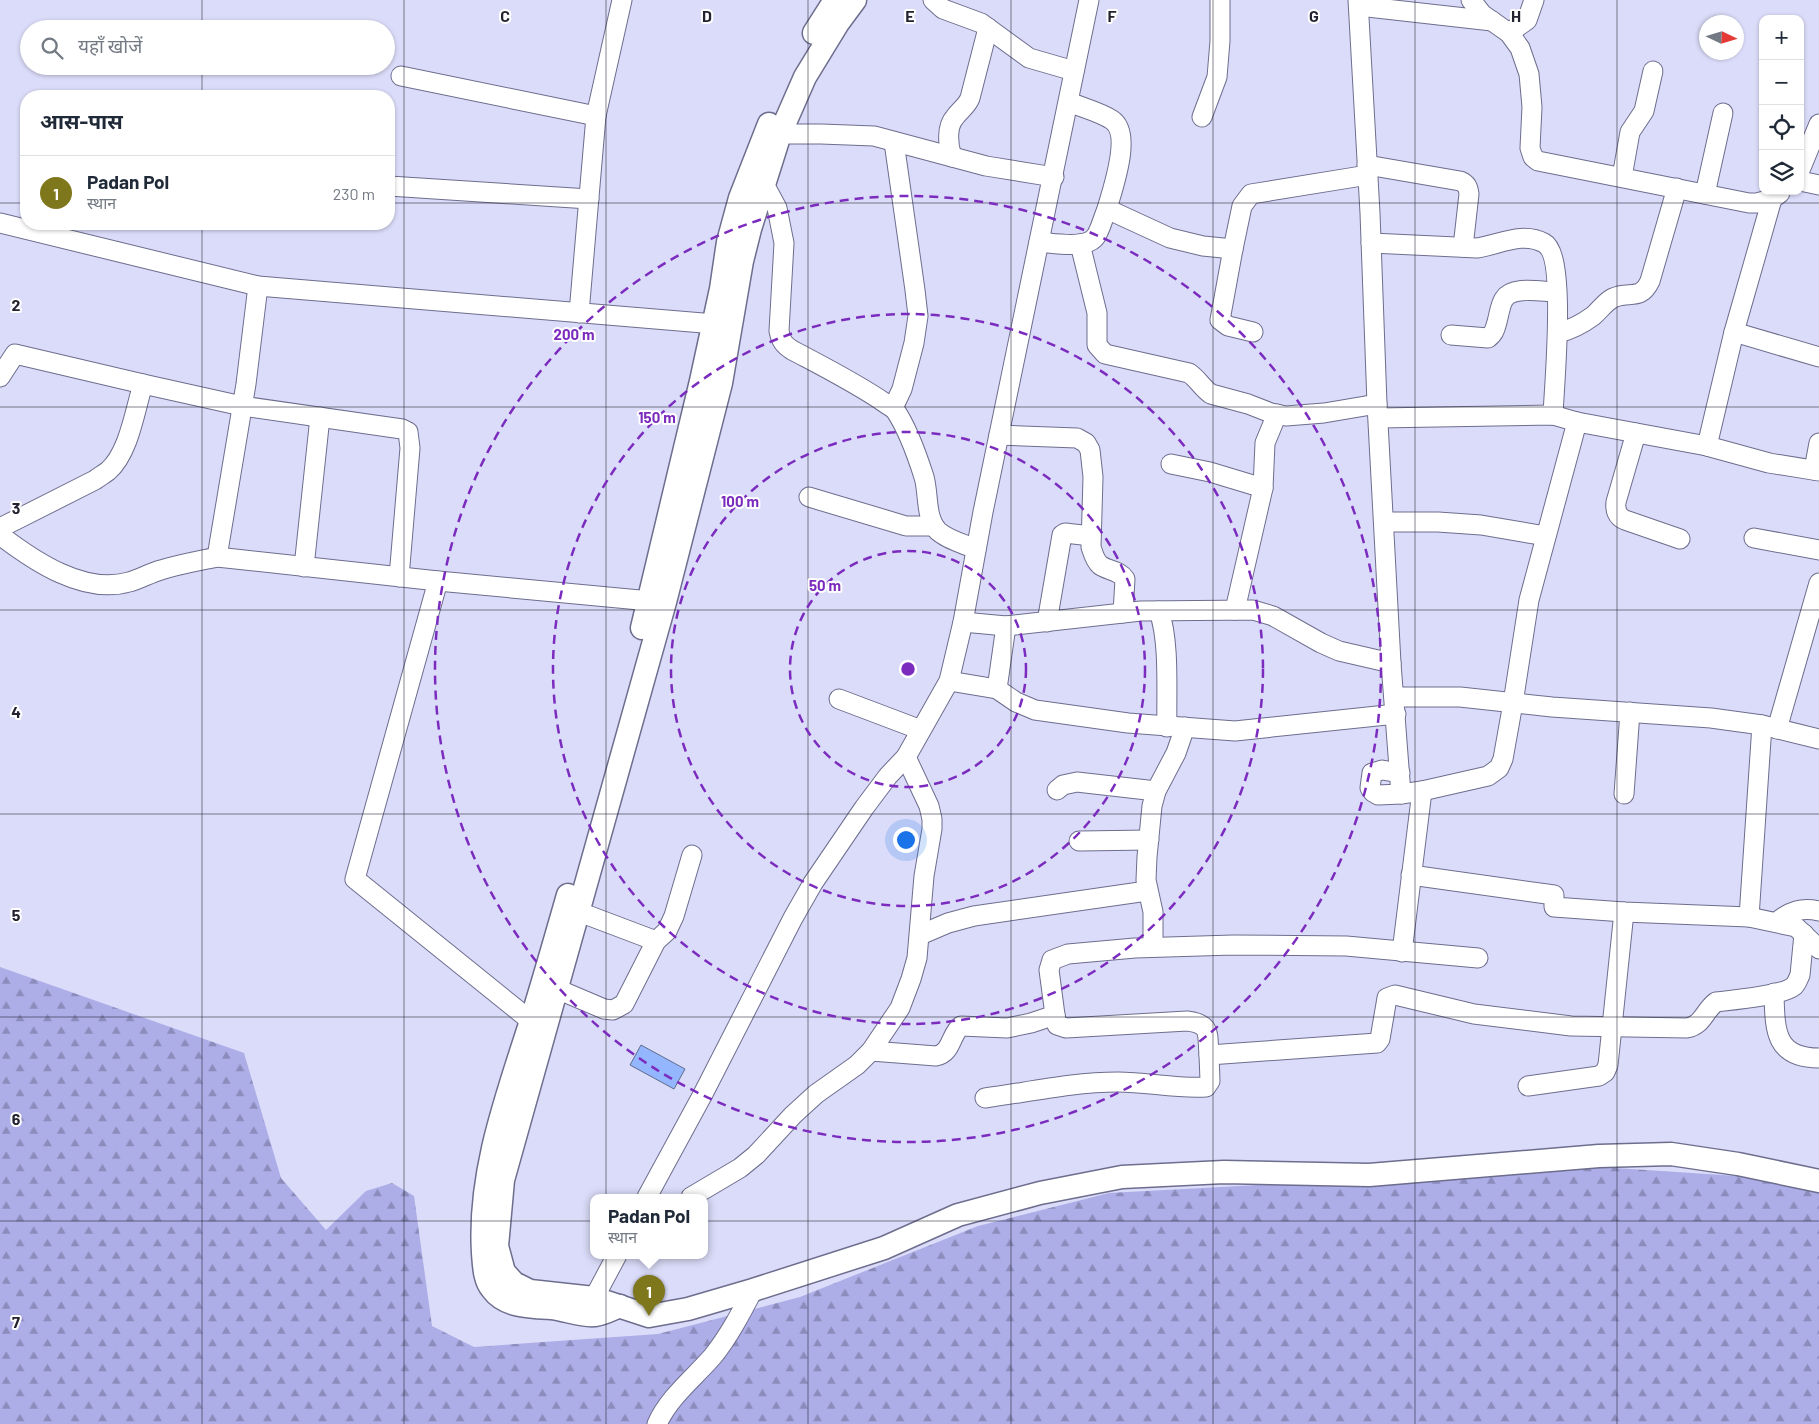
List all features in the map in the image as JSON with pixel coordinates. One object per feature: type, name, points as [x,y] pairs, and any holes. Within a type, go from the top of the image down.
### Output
[{"type":"street","points":[[933,0],[943,9],[981,23],[1029,58],[1074,71]]},
{"type":"street","points":[[649,1194],[809,890],[864,808],[906,756],[948,681],[963,622],[1038,242],[1054,177],[1089,0]]},
{"type":"street","points":[[1202,117],[1217,77],[1220,41],[1220,0]]},
{"type":"street","points":[[1471,0],[1475,8],[1509,33],[1520,48],[1529,74],[1532,114],[1530,148],[1533,157],[1538,161],[1749,203],[1757,203],[1777,195]]},
{"type":"street","points":[[1509,33],[1527,20],[1534,0]]},
{"type":"street","points":[[578,313],[596,116],[616,1]]},
{"type":"street","points":[[593,1307],[530,1291],[514,1283],[504,1272],[498,1246],[503,1180],[557,989],[572,910],[604,772],[657,601],[657,562],[686,484],[701,381],[722,324],[780,134],[805,77],[850,1]]},
{"type":"street","points":[[722,324],[721,289],[728,242],[740,198],[751,168],[783,90],[802,52],[850,1]]},
{"type":"street","points":[[1401,794],[1391,663],[1359,3],[1493,21]]},
{"type":"street","points":[[952,157],[949,148],[951,125],[953,119],[968,104],[988,28]]},
{"type":"street","points":[[1622,177],[1630,132],[1647,103],[1653,71]]},
{"type":"street","points":[[401,76],[596,116]]},
{"type":"street","points":[[1038,242],[1080,244],[1096,237],[1106,210],[1122,149],[1122,137],[1119,127],[1112,120],[1069,102]]},
{"type":"street","points":[[1705,194],[1723,113]]},
{"type":"street","points":[[1804,160],[1819,124]]},
{"type":"street","points":[[780,134],[874,136],[986,166],[1054,177]]},
{"type":"street","points":[[893,408],[902,389],[907,371],[918,316],[916,290],[894,142]]},
{"type":"street","points":[[1254,332],[1228,326],[1220,320],[1242,206],[1251,194],[1368,170],[1460,181],[1468,187],[1469,194],[1463,247]]},
{"type":"street","points":[[1804,182],[1819,185]]},
{"type":"street","points":[[764,184],[777,208],[784,244],[779,331],[781,340],[784,345],[792,350],[865,389],[893,408],[912,446],[924,476],[930,516],[934,526],[950,538],[976,549]]},
{"type":"street","points":[[395,186],[588,199]]},
{"type":"street","points":[[1558,333],[1592,317],[1608,301],[1617,296],[1641,294],[1645,290],[1650,282],[1677,188]]},
{"type":"street","points":[[1707,446],[1734,332],[1777,195]]},
{"type":"street","points":[[1106,210],[1188,244],[1233,249]]},
{"type":"street","points":[[0,223],[20,228]]},
{"type":"street","points":[[29,230],[258,286],[722,324]]},
{"type":"street","points":[[1371,243],[1463,247],[1492,246],[1515,238],[1542,242],[1548,245],[1555,265],[1558,333],[1553,415]]},
{"type":"street","points":[[1080,244],[1097,313],[1096,339],[1100,350],[1105,354],[1189,373],[1197,378],[1210,394],[1276,414],[1286,416],[1378,411],[1553,415],[1577,422],[1707,446],[1770,463],[1816,471],[1819,443]]},
{"type":"street","points":[[217,557],[242,406],[258,286]]},
{"type":"street","points":[[1451,335],[1488,338],[1496,328],[1503,299],[1510,294],[1517,291],[1556,292]]},
{"type":"street","points":[[1734,332],[1819,357]]},
{"type":"street","points":[[0,378],[8,352],[242,406],[402,429],[408,432],[410,448],[399,577]]},
{"type":"street","points":[[0,528],[95,480],[109,470],[120,456],[126,443],[143,384]]},
{"type":"street","points":[[1235,610],[1263,488],[1265,443],[1276,414]]},
{"type":"street","points":[[304,567],[320,417]]},
{"type":"street","points":[[1400,773],[1382,770],[1372,773],[1370,788],[1372,792],[1378,795],[1422,791],[1488,776],[1499,768],[1503,759],[1514,703],[1529,600],[1577,422]]},
{"type":"street","points":[[1636,433],[1616,502],[1617,512],[1620,518],[1624,520],[1680,538]]},
{"type":"street","points":[[999,435],[1077,438],[1086,443],[1090,450],[1092,477],[1091,536],[1093,552],[1100,565],[1122,574],[1125,579],[1123,613]]},
{"type":"street","points":[[1171,464],[1210,472],[1263,488]]},
{"type":"street","points":[[809,497],[906,526],[934,526]]},
{"type":"street","points":[[1384,522],[1438,522],[1481,525],[1546,536]]},
{"type":"street","points":[[1047,622],[1062,535],[1065,533],[1091,536]]},
{"type":"street","points":[[0,535],[24,553],[58,572],[83,581],[109,585],[128,582],[161,570],[217,557],[438,582],[657,601]]},
{"type":"street","points":[[1754,538],[1819,550]]},
{"type":"street","points":[[438,582],[355,879],[531,1021]]},
{"type":"street","points":[[1749,917],[1770,727],[1819,583]]},
{"type":"street","points":[[963,622],[1006,626],[1123,613],[1253,610],[1273,616],[1321,644],[1338,651],[1391,663]]},
{"type":"street","points":[[1153,946],[1153,912],[1147,891],[1149,840],[1156,791],[1176,753],[1176,727],[1162,622],[1158,611]]},
{"type":"street","points":[[997,689],[1006,626]]},
{"type":"street","points":[[948,681],[997,689],[1016,702],[1034,710],[1176,727],[1235,731],[1395,705],[1460,697],[1711,718],[1770,727],[1819,739]]},
{"type":"street","points":[[839,699],[921,730]]},
{"type":"street","points":[[1624,794],[1630,712]]},
{"type":"street","points":[[696,1194],[745,1164],[816,1094],[857,1066],[871,1051],[900,1008],[917,958],[923,885],[932,820],[929,806],[906,756]]},
{"type":"street","points":[[1057,790],[1063,785],[1077,782],[1156,791]]},
{"type":"street","points":[[1402,952],[1422,791]]},
{"type":"street","points":[[1079,841],[1149,840]]},
{"type":"street","points":[[557,989],[604,1009],[613,1010],[620,1008],[624,1004],[656,940],[667,931],[674,916],[692,855]]},
{"type":"street","points":[[1411,875],[1554,895],[1554,907],[1749,917],[1777,922],[1796,927],[1819,949]]},
{"type":"street","points":[[920,936],[948,923],[974,916],[1147,891]]},
{"type":"street","points":[[572,910],[509,1086],[492,1151],[483,1214],[482,1240],[486,1277],[491,1289],[501,1299],[517,1305],[554,1308],[620,1306],[649,1316],[688,1309],[884,1248],[958,1215],[1040,1193],[1122,1177],[1224,1172],[1369,1174],[1589,1157],[1670,1154],[1738,1164],[1819,1181]]},
{"type":"street","points":[[572,910],[656,940]]},
{"type":"street","points":[[1777,922],[1788,913],[1796,910],[1819,911]]},
{"type":"street","points":[[1528,1086],[1599,1076],[1605,1072],[1608,1065],[1624,912]]},
{"type":"street","points":[[1209,1055],[1377,1043],[1380,1039],[1387,998],[1395,995],[1474,1014],[1571,1026],[1612,1028],[1693,1027],[1700,1022],[1711,1005],[1716,1002],[1774,993],[1789,989],[1798,982],[1804,934]]},
{"type":"street","points":[[985,1098],[1080,1083],[1118,1082],[1206,1087],[1210,1081],[1207,1030],[1203,1024],[1187,1021],[1066,1028],[1057,1025],[1049,970],[1052,960],[1068,954],[1153,946],[1315,945],[1365,947],[1478,958]]},
{"type":"street","points":[[1774,993],[1774,1026],[1779,1040],[1791,1053],[1807,1058],[1819,1058]]},
{"type":"street","points":[[871,1051],[936,1056],[941,1055],[948,1049],[954,1034],[961,1026],[1016,1027],[1055,1015]]},
{"type":"street","points":[[593,1307],[614,1259]]},
{"type":"street","points":[[657,1424],[667,1406],[724,1342],[753,1290]]},
{"type":"green space","points":[[0,967],[244,1053],[281,1178],[326,1230],[366,1191],[392,1183],[414,1196],[432,1326],[474,1347],[658,1334],[800,1297],[978,1226],[1109,1193],[1600,1167],[1782,1179],[1819,1187],[1819,1424],[0,1424]]},
{"type":"building","points":[[641,1045],[685,1069],[674,1089],[630,1065]]},
{"type":"place","name":"Padan Pol","points":[[649,1316]]}]
